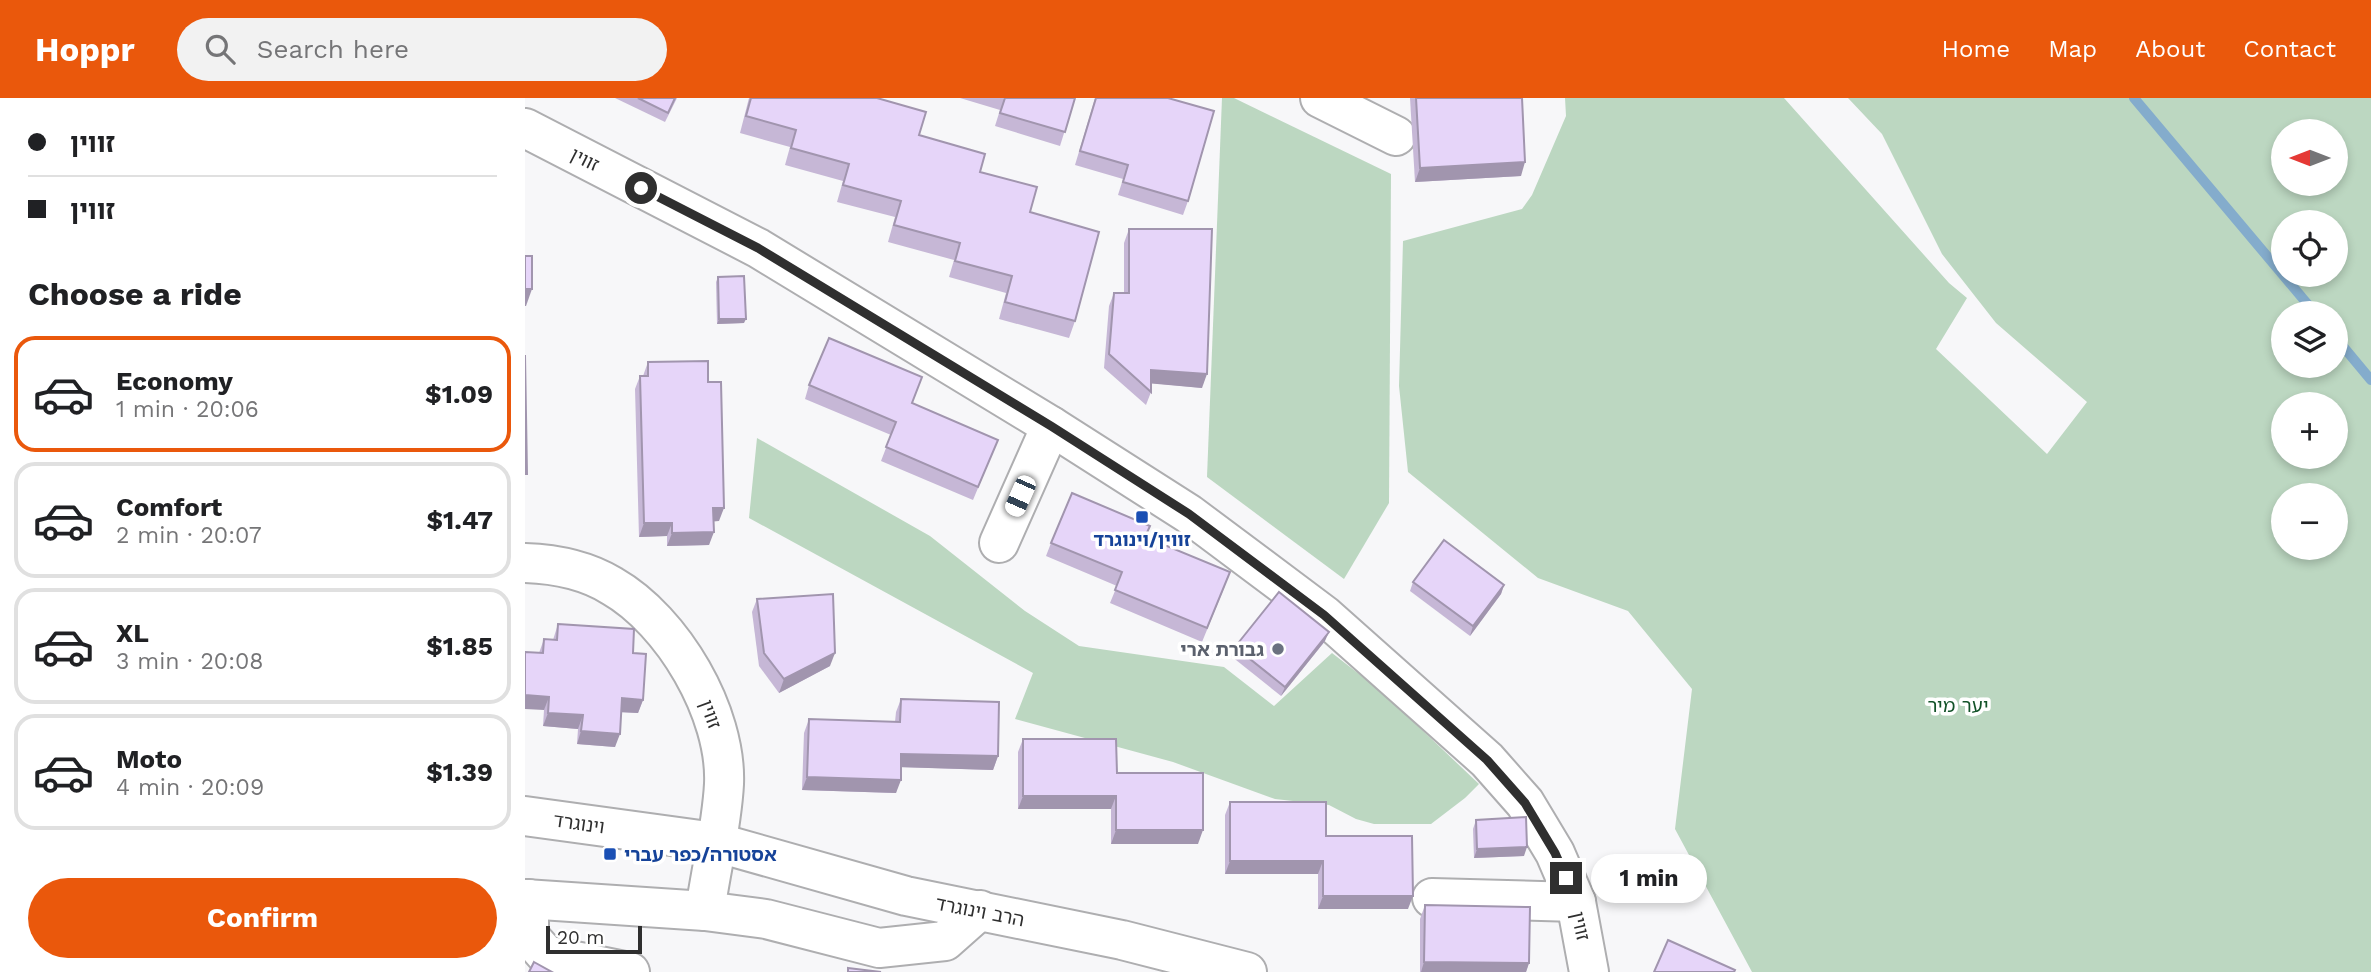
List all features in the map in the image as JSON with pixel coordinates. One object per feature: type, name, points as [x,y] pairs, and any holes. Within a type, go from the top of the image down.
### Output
[{"type":"street","points":[[1320,98],[1396,136]]},
{"type":"street","name":"זווין","points":[[525,128],[758,248],[1051,426],[1189,514],[1324,615],[1487,760],[1525,803],[1555,853],[1576,902],[1589,972]]},
{"type":"street","points":[[999,543],[1051,426]]},
{"type":"street","name":"זווין","points":[[525,563],[546,564],[582,572],[613,586],[643,608],[680,651],[706,697],[720,741],[724,783],[705,911]]},
{"type":"street","name":"וינוגרד","points":[[525,816],[715,842]]},
{"type":"street","name":"הרב וינוגרד","points":[[715,842],[906,896],[980,910],[1162,961],[1247,972]]},
{"type":"street","points":[[1432,898],[1576,902]]},
{"type":"street","points":[[630,972],[546,955],[529,936],[527,899],[705,911],[766,919],[879,948],[942,956],[980,910]]},
{"type":"green space","points":[[1222,98],[1234,98],[1391,174],[1389,503],[1344,579],[1207,477]]},
{"type":"green space","name":"יער מיר","points":[[1565,98],[1784,98],[1949,283],[1967,298],[1936,349],[2047,454],[2087,402],[1996,323],[1942,254],[1882,134],[1848,98],[2371,98],[2371,972],[1752,972],[1675,829],[1692,689],[1628,611],[1538,578],[1408,472],[1399,386],[1403,241],[1522,209],[1532,195],[1566,116]]},
{"type":"green space","points":[[757,438],[930,536],[1025,611],[1079,646],[1224,667],[1274,706],[1332,653],[1381,691],[1479,784],[1431,824],[1374,824],[1356,819],[1329,805],[1275,799],[1173,762],[1015,719],[1033,673],[749,518]]},
{"type":"building","points":[[638,98],[675,98],[668,113]]},
{"type":"building","points":[[751,98],[877,98],[926,112],[919,135],[985,154],[980,172],[1037,187],[1030,212],[1099,232],[1075,321],[1005,302],[1012,276],[955,261],[960,243],[894,225],[901,201],[843,185],[849,164],[791,148],[796,130],[746,116]]},
{"type":"building","points":[[1005,98],[1075,98],[1065,132],[1000,113]]},
{"type":"building","points":[[1096,98],[1168,98],[1214,111],[1188,201],[1123,182],[1128,165],[1080,151]]},
{"type":"building","points":[[1416,98],[1522,98],[1525,162],[1420,168]]},
{"type":"building","points":[[1129,229],[1212,229],[1207,374],[1151,370],[1151,392],[1109,354],[1114,293],[1129,293]]},
{"type":"building","points":[[525,256],[532,256],[532,289],[525,289]]},
{"type":"building","points":[[744,276],[746,319],[719,319],[718,277]]},
{"type":"building","points":[[829,338],[922,377],[912,403],[998,440],[978,487],[886,447],[896,422],[809,385]]},
{"type":"building","points":[[525,355],[527,474],[525,474]]},
{"type":"building","points":[[708,361],[708,382],[721,382],[724,508],[713,508],[714,532],[672,533],[672,523],[644,523],[640,376],[648,376],[648,362]]},
{"type":"building","points":[[1072,493],[1150,526],[1145,537],[1230,572],[1207,628],[1115,590],[1122,572],[1051,543]]},
{"type":"building","points":[[1444,540],[1504,585],[1473,626],[1413,582]]},
{"type":"building","name":"גבורת ארי","points":[[1279,592],[1329,632],[1285,687],[1235,647]]},
{"type":"building","points":[[833,594],[835,653],[784,679],[764,653],[757,599]]},
{"type":"building","points":[[558,624],[634,629],[633,653],[646,654],[643,700],[622,698],[620,734],[581,731],[583,715],[548,713],[549,697],[525,695],[525,652],[543,653],[544,639],[557,640]]},
{"type":"building","points":[[901,699],[999,702],[998,756],[901,754],[901,780],[807,777],[809,719],[900,722]]},
{"type":"building","points":[[1023,739],[1116,739],[1117,773],[1203,773],[1203,830],[1116,830],[1116,796],[1023,796]]},
{"type":"building","points":[[1230,802],[1326,802],[1326,836],[1412,836],[1413,896],[1323,896],[1323,861],[1230,861]]},
{"type":"building","points":[[1526,817],[1527,847],[1477,849],[1476,820]]},
{"type":"building","points":[[1425,905],[1530,907],[1529,963],[1424,962]]},
{"type":"building","points":[[1668,940],[1735,970],[1654,972]]},
{"type":"building","points":[[534,962],[552,972],[529,972]]},
{"type":"building","points":[[848,968],[881,972],[848,972]]},
{"type":"waterway","points":[[2134,98],[2305,301]]},
{"type":"waterway","points":[[2348,352],[2371,380]]},
{"type":"place","name":"זווין/וינוגרד","points":[[1142,517]]},
{"type":"place","name":"גבורת ארי","points":[[1278,649]]},
{"type":"place","name":"אסטורה/כפר עברי","points":[[610,854]]},
{"type":"route","points":[[641,188],[758,248],[1051,426],[1189,514],[1324,615],[1487,760],[1525,803],[1555,853],[1566,878]]}]
